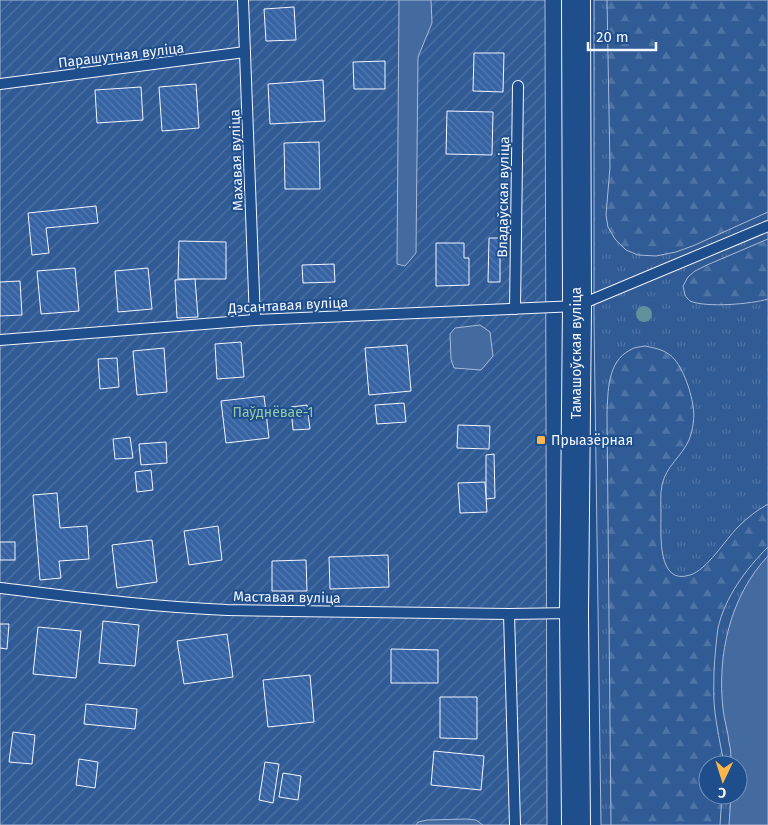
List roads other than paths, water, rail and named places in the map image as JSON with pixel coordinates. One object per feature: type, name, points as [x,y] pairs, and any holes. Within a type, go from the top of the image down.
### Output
[{"type":"main road","name":"Тамашоўская вуліца","points":[[576,0],[577,306],[574,614],[576,825]]},
{"type":"lane","name":"Махавая вуліца","points":[[244,0],[255,320]]},
{"type":"lane","name":"Парашутная вуліца","points":[[0,84],[245,52]]},
{"type":"lane","name":"Владаўская вуліца","points":[[515,308],[518,86]]},
{"type":"lane","points":[[577,306],[768,226]]},
{"type":"lane","name":"Дэсантавая вуліца","points":[[0,340],[255,320],[577,306]]},
{"type":"lane","name":"Маставая вуліца","points":[[0,588],[133,604],[227,610],[574,614]]},
{"type":"lane","points":[[509,614],[515,825]]},
{"type":"place","name":"Прыазёрная","points":[[541,440]]},
{"type":"park label","name":"Паўднёвае-1","points":[[273,412]]}]
